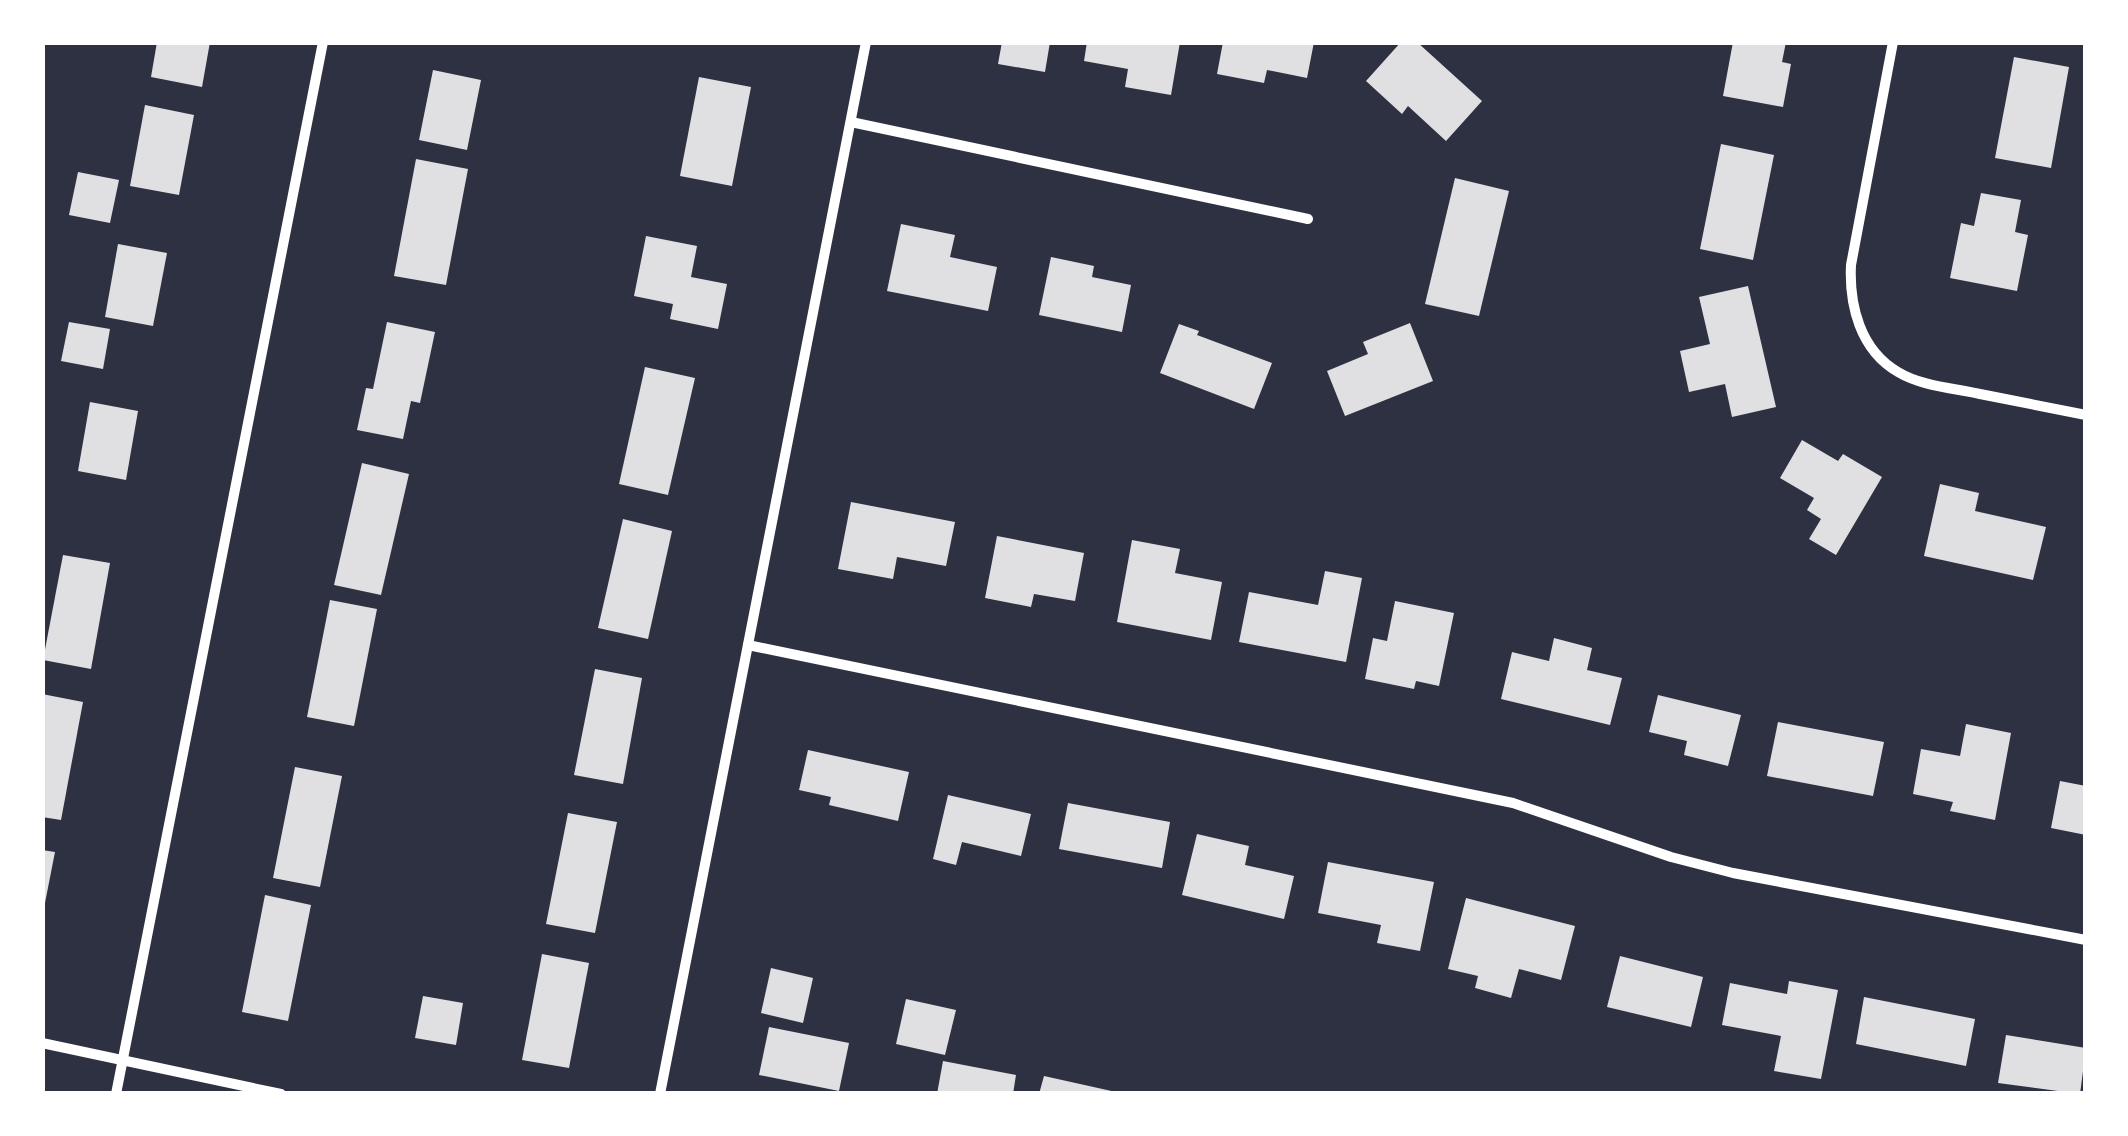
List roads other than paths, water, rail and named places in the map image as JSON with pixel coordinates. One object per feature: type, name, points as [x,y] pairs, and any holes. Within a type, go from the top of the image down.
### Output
[{"type":"street","points":[[116,1094],[323,42]]},
{"type":"street","points":[[660,1094],[866,42]]},
{"type":"street","points":[[1893,42],[1851,265],[1850,294],[1858,323],[1874,350],[1897,372],[1927,383],[2086,415]]},
{"type":"street","points":[[851,122],[1308,219]]},
{"type":"street","points":[[748,645],[1512,803],[1733,873],[2086,940]]},
{"type":"street","points":[[42,1044],[281,1094]]}]
